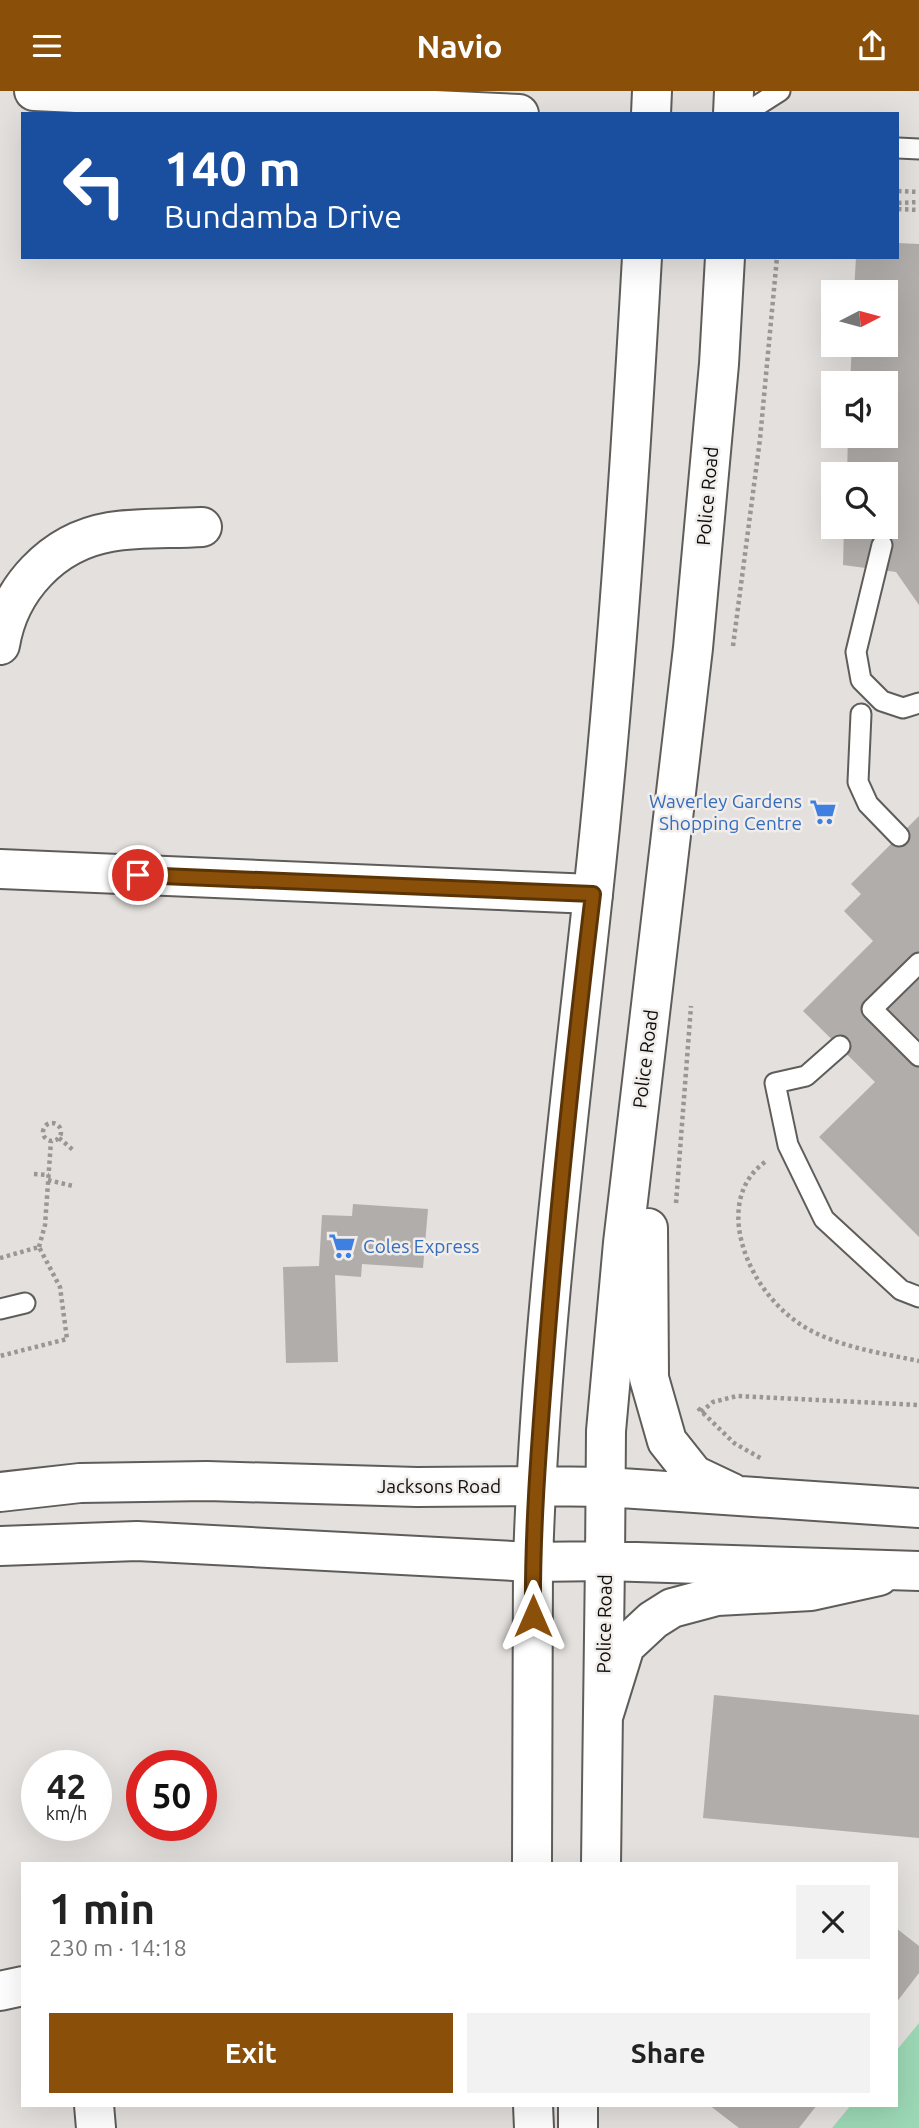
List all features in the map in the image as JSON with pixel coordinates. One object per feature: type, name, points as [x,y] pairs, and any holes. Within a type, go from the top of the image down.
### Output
[{"type":"main road","points":[[34,91],[191,95],[484,112]]},
{"type":"main road","points":[[651,112],[652,91]]},
{"type":"main road","points":[[733,112],[734,91]]},
{"type":"main road","points":[[532,1862],[535,1486],[569,1091],[593,894],[622,588],[642,259]]},
{"type":"main road","name":"Police Road","points":[[601,1862],[606,1431],[620,1283],[693,647],[719,364],[725,259]]},
{"type":"main road","points":[[0,645],[4,621],[14,598],[49,560],[75,544],[109,533],[202,527]]},
{"type":"main road","points":[[0,869],[593,894]]},
{"type":"main road","points":[[650,1013],[647,1282],[649,1378],[667,1441],[694,1475],[739,1496]]},
{"type":"main road","name":"Jacksons Road","points":[[0,1492],[80,1483],[207,1481],[417,1487],[606,1487],[919,1508]]},
{"type":"main road","points":[[0,1546],[137,1541],[533,1562],[605,1561],[912,1571]]},
{"type":"main road","points":[[603,1717],[625,1646],[653,1620],[672,1608],[716,1596],[811,1591],[912,1571]]},
{"type":"main road","points":[[0,1991],[21,1986]]},
{"type":"main road","points":[[94,2107],[96,2128]]},
{"type":"main road","points":[[533,2107],[534,2128]]},
{"type":"main road","points":[[578,2107],[578,2128]]},
{"type":"main road","points":[[600,2107],[600,2128]]},
{"type":"lane","points":[[747,112],[780,91]]},
{"type":"lane","points":[[899,148],[919,149]]},
{"type":"lane","points":[[882,545],[856,652],[861,680],[882,701],[903,708],[919,703]]},
{"type":"lane","points":[[861,714],[858,782],[868,804],[899,836]]},
{"type":"lane","points":[[919,963],[872,1009],[919,1055]]},
{"type":"lane","points":[[840,1046],[806,1076],[775,1083],[788,1145],[824,1219],[901,1290],[919,1297]]},
{"type":"lane","points":[[0,1309],[25,1303]]},
{"type":"path","points":[[899,191],[919,192]]},
{"type":"path","points":[[899,202],[919,202]]},
{"type":"path","points":[[899,209],[919,210]]},
{"type":"path","points":[[733,651],[760,439],[777,259]]},
{"type":"path","points":[[675,1215],[692,1004]]},
{"type":"path","points":[[43,1136],[43,1128],[53,1122],[61,1128],[59,1138]]},
{"type":"path","points":[[36,1136],[43,1136],[51,1141]]},
{"type":"path","points":[[51,1141],[59,1138]]},
{"type":"path","points":[[59,1138],[74,1150]]},
{"type":"path","points":[[40,1247],[46,1225],[51,1141]]},
{"type":"path","points":[[788,1145],[759,1167],[743,1188],[738,1214],[742,1246],[753,1272],[769,1296],[792,1317],[819,1335],[860,1348],[919,1361]]},
{"type":"path","points":[[34,1174],[73,1186]]},
{"type":"path","points":[[701,1412],[713,1402],[737,1396],[919,1405]]},
{"type":"path","points":[[695,1403],[734,1443],[772,1465]]},
{"type":"green space","points":[[919,2023],[919,2128],[832,2128],[849,2107],[898,2107],[898,2049]]},
{"type":"building","points":[[899,243],[919,244],[919,605],[896,572],[843,565],[844,539],[898,539],[898,462],[847,462],[848,448],[898,448],[898,371],[851,371],[851,357],[898,357],[898,280],[855,280],[856,259],[899,259]]},
{"type":"building","points":[[919,816],[919,1237],[819,1137],[875,1082],[803,1011],[873,941],[844,911],[861,894],[851,884]]},
{"type":"building","points":[[353,1204],[428,1209],[423,1268],[362,1264],[361,1277],[335,1275],[338,1362],[286,1363],[283,1267],[319,1266],[322,1215],[352,1216]]},
{"type":"building","points":[[714,1695],[919,1715],[919,1838],[703,1818]]},
{"type":"building","points":[[898,1930],[919,1946],[919,1973],[898,2000]]},
{"type":"building","points":[[712,2107],[815,2107],[799,2128],[739,2128]]},
{"type":"place","name":"Waverley Gardens Shopping Centre","points":[[823,812]]},
{"type":"place","name":"Coles Express","points":[[342,1246]]},
{"type":"route","points":[[138,875],[593,894],[569,1091],[553,1263],[535,1486],[533,1616]]}]
